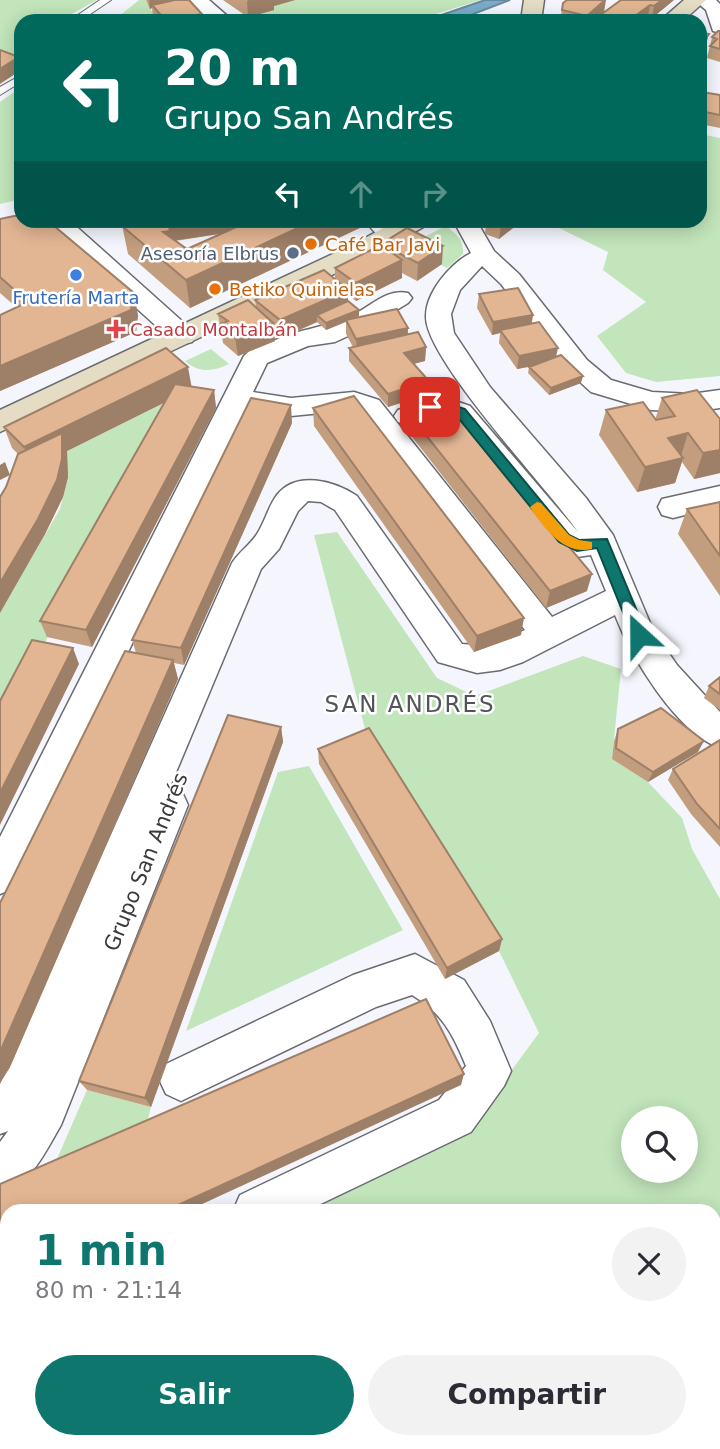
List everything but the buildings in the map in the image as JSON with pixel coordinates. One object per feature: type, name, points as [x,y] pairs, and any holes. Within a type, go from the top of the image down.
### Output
[{"type":"street","points":[[199,0],[212,14]]},
{"type":"street","points":[[679,14],[696,0]]},
{"type":"street","points":[[703,0],[713,4],[719,14],[720,27]]},
{"type":"street","points":[[61,228],[183,336]]},
{"type":"street","points":[[0,422],[183,336],[384,228]]},
{"type":"street","points":[[469,228],[484,255],[510,279],[578,366],[601,386],[609,402],[651,401],[705,408]]},
{"type":"street","points":[[484,255],[468,264],[448,288],[438,314],[441,333],[480,393],[575,505],[602,543],[639,635],[665,675],[695,711],[720,733]]},
{"type":"street","points":[[0,876],[258,357],[303,339],[326,336],[363,320],[399,298]]},
{"type":"street","points":[[238,398],[291,407],[360,401],[369,406],[548,634],[623,597]]},
{"type":"street","points":[[385,425],[441,405],[460,412],[564,538],[577,546],[602,543]]},
{"type":"street","name":"Grupo San Andrés","points":[[0,1112],[19,1096],[248,563],[269,540],[284,508],[295,493],[306,489],[329,493],[353,510],[450,653],[467,661],[490,661],[548,634]]},
{"type":"street","points":[[673,506],[720,496]]},
{"type":"street","name":"Grupo San Andrés","points":[[0,1172],[20,1154],[45,1109],[267,567],[269,540]]},
{"type":"street","points":[[181,1079],[368,989],[415,974],[449,994],[475,1036],[489,1070],[455,1116],[271,1204]]},
{"type":"lane","points":[[85,14],[106,0]]},
{"type":"green space","points":[[0,0],[97,0],[72,14],[14,14],[14,53],[0,63]]},
{"type":"green space","points":[[139,0],[146,0],[153,14],[122,14]]},
{"type":"green space","points":[[223,0],[481,0],[436,14],[243,14]]},
{"type":"green space","points":[[14,92],[14,201],[0,204],[0,102]]},
{"type":"green space","points":[[707,135],[720,138],[720,376],[656,382],[626,373],[597,336],[646,302],[603,270],[608,252],[559,228],[707,228]]},
{"type":"green space","points":[[442,228],[448,228],[459,238],[463,254],[447,268],[406,246]]},
{"type":"green space","points":[[211,349],[229,364],[206,370],[195,368],[185,361]]},
{"type":"green space","points":[[166,402],[0,732],[0,612],[60,509],[68,477],[67,451]]},
{"type":"green space","points":[[337,532],[437,678],[475,696],[583,656],[621,669],[612,759],[648,782],[682,818],[692,849],[720,899],[720,1204],[314,1204],[474,1121],[539,1033],[499,951],[369,744],[314,535]]},
{"type":"green space","points":[[309,766],[403,930],[186,1031],[278,772]]},
{"type":"green space","points":[[87,1090],[151,1107],[144,1135],[50,1175]]},
{"type":"water","points":[[485,0],[510,0],[473,14],[444,14]]},
{"type":"slow traffic","points":[[537,507],[564,538],[577,546],[587,545]]},
{"type":"place","name":"Café Bar Javi","points":[[311,244]]},
{"type":"place","name":"Asesoría Elbrus","points":[[293,253]]},
{"type":"place","name":"Frutería Marta","points":[[76,275]]},
{"type":"place","name":"Betiko Quinielas","points":[[215,289]]},
{"type":"place","name":"Casado Montalbán","points":[[116,329]]},
{"type":"district","name":"SAN ANDRÉS","points":[[410,704]]},
{"type":"route","points":[[430,407],[441,405],[460,412],[564,538],[577,546],[602,543],[639,635]]}]
